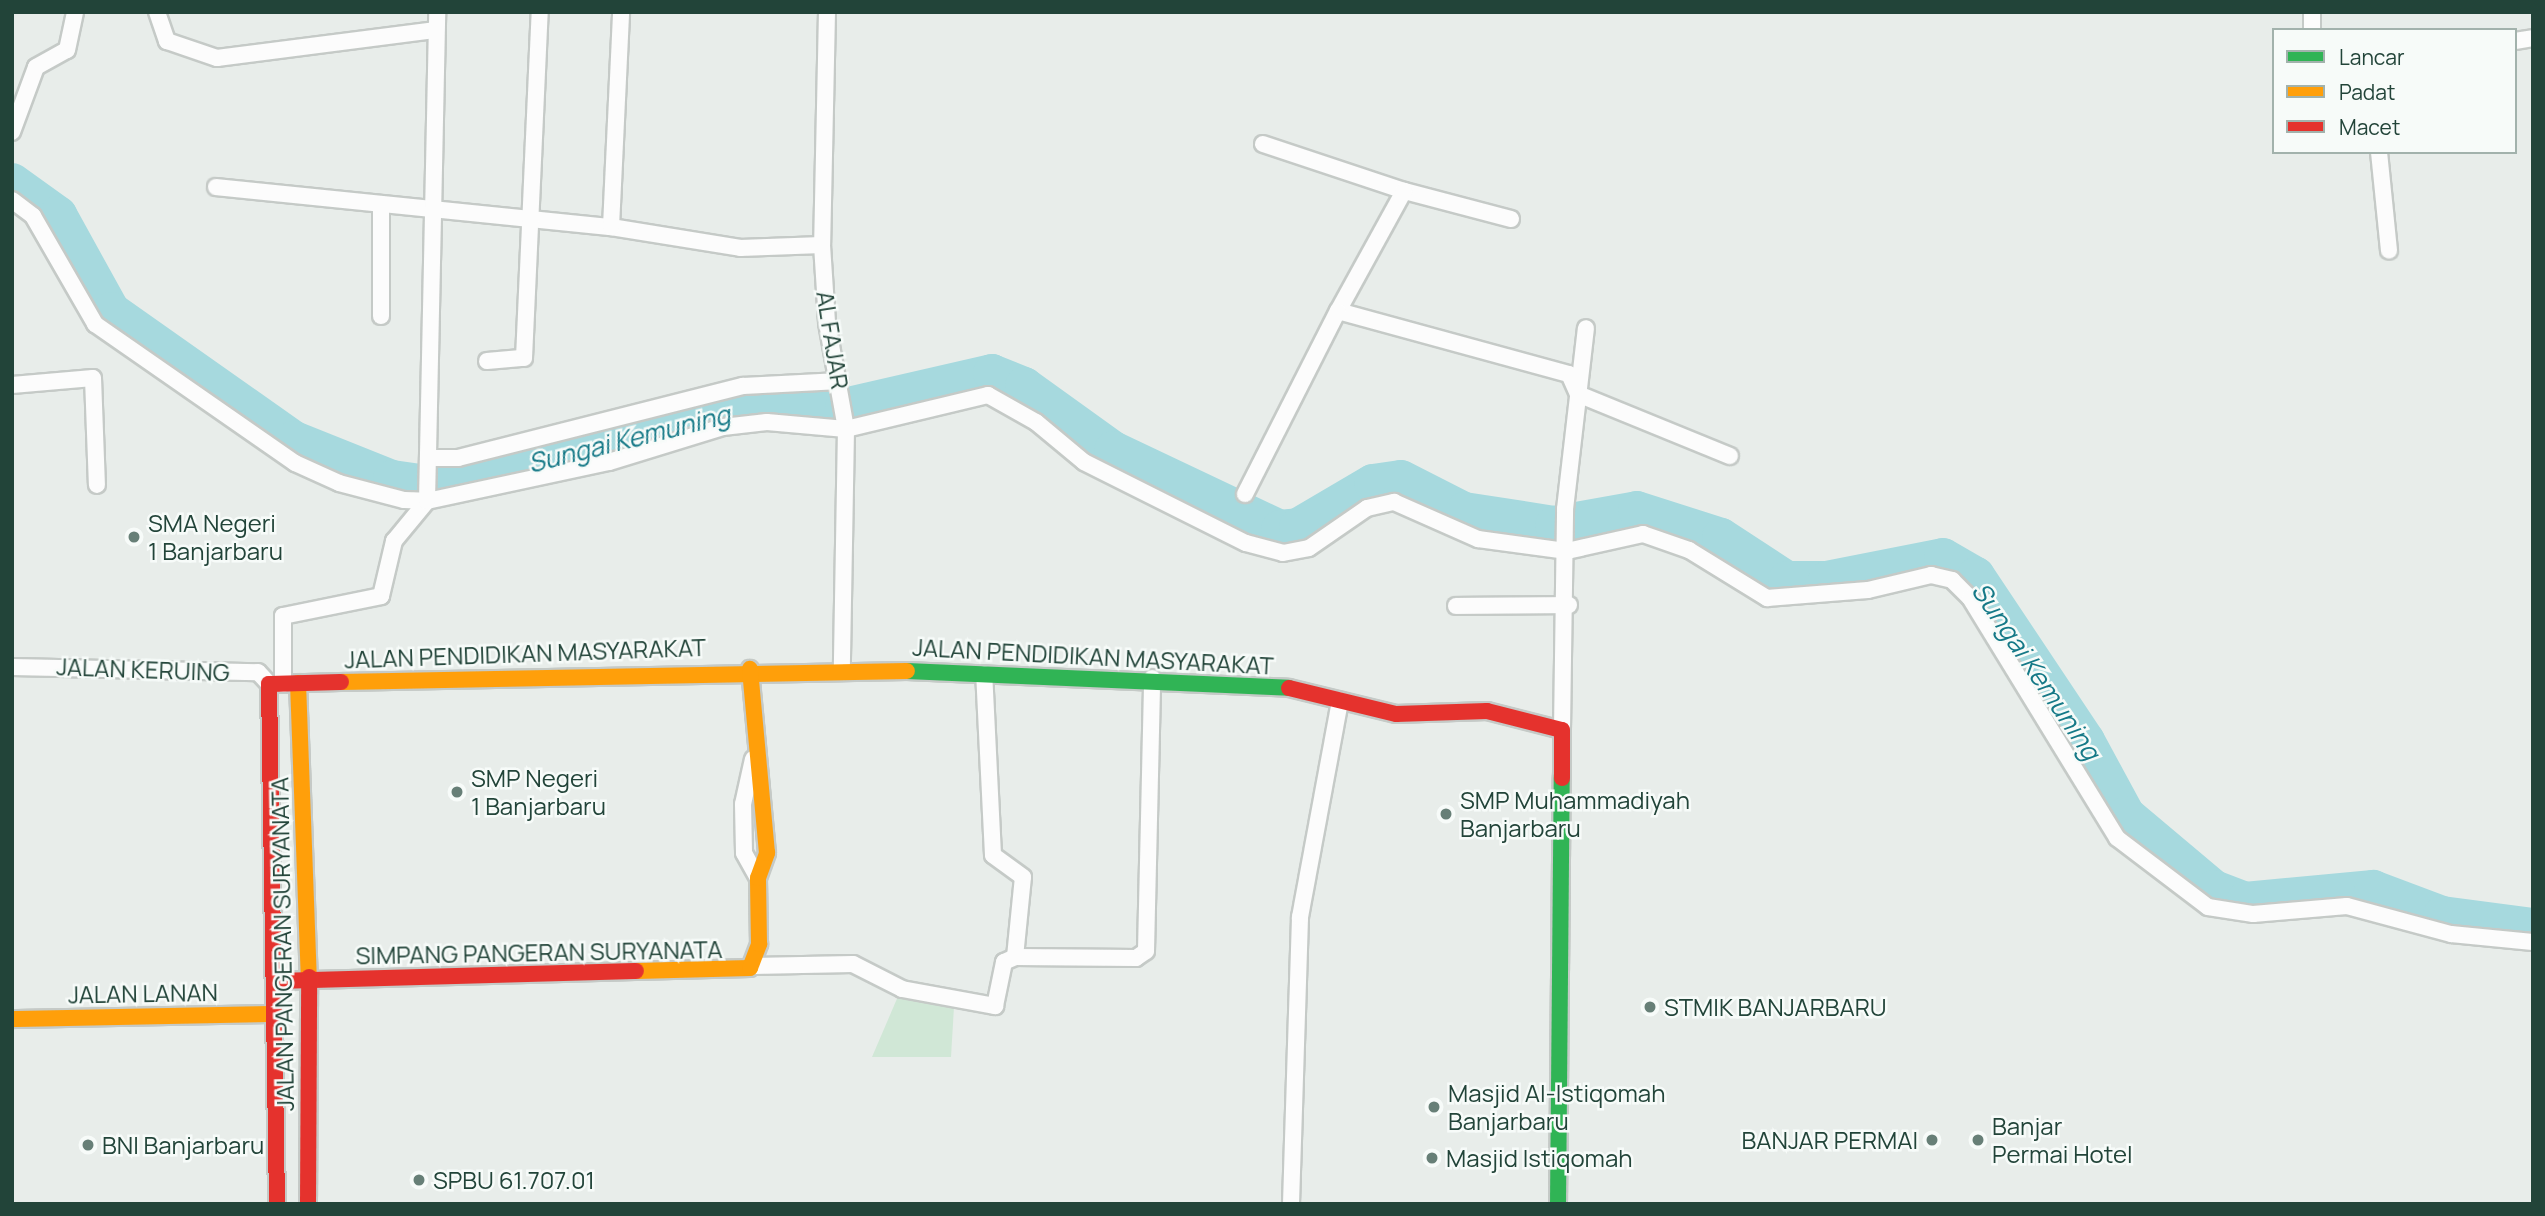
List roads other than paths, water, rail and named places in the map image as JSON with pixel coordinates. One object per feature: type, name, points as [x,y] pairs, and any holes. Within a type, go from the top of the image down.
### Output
[{"type":"street","points":[[12,132],[36,67],[66,50],[75,12]]},
{"type":"street","points":[[157,12],[167,41],[217,58],[436,30]]},
{"type":"street","points":[[283,684],[283,616],[381,596],[394,541],[428,499],[435,210],[436,12]]},
{"type":"street","points":[[487,361],[524,358],[540,12]]},
{"type":"street","points":[[611,228],[621,12]]},
{"type":"street","name":"AL FAJAR","points":[[827,12],[822,245],[827,323],[841,386],[846,426],[842,668]]},
{"type":"street","points":[[1263,144],[1404,191],[1511,219]]},
{"type":"street","points":[[2379,154],[2389,250]]},
{"type":"street","points":[[216,187],[611,228],[740,248],[822,245]]},
{"type":"street","points":[[1245,494],[1338,311],[1404,191]]},
{"type":"street","points":[[12,200],[33,216],[95,324],[295,463],[338,483],[428,499],[609,461],[723,427],[767,422],[846,426],[988,395],[1036,422],[1084,462],[1246,543],[1283,553],[1309,548],[1367,508],[1394,502],[1478,539],[1567,549],[1643,534],[1689,551],[1766,598],[1854,592],[1931,575],[1952,580],[1970,598],[2117,838],[2208,907],[2253,914],[2347,906],[2451,934],[2533,942]]},
{"type":"street","points":[[381,204],[381,316]]},
{"type":"street","points":[[1338,311],[1569,374],[1578,394],[1730,456]]},
{"type":"street","points":[[1558,1204],[1562,730],[1569,605],[1566,509],[1586,328]]},
{"type":"street","points":[[12,385],[93,377],[97,485]]},
{"type":"street","points":[[430,463],[743,386],[841,386]]},
{"type":"street","points":[[1457,606],[1569,605]]},
{"type":"street","name":"JALAN KERUING","points":[[12,667],[258,673],[283,684]]},
{"type":"street","name":"JALAN PENDIDIKAN MASYARAKAT","points":[[283,684],[842,668],[1152,678],[1283,687],[1396,714],[1488,711],[1562,730]]},
{"type":"street","name":"SIMPANG PANGERAN SURYANATA","points":[[276,981],[741,971],[752,966],[759,944],[758,878],[767,853],[766,804],[753,755],[750,669]]},
{"type":"street","points":[[984,674],[993,855],[1023,871],[1016,957]]},
{"type":"street","points":[[752,966],[853,964],[902,989],[995,1006],[1004,962],[1016,957],[1136,958],[1146,951],[1152,678]]},
{"type":"street","name":"JALAN PANGERAN SURYANATA","points":[[283,684],[309,979],[309,1204]]},
{"type":"street","name":"JALAN PANGERAN SURYANATA","points":[[277,1204],[275,1013],[283,684]]},
{"type":"street","points":[[1291,1204],[1300,917],[1340,701]]},
{"type":"street","points":[[753,755],[743,816],[744,853],[758,878]]},
{"type":"street","name":"JALAN LANAN","points":[[12,1019],[275,1013]]},
{"type":"waterway","name":"Sungai Kemuning","points":[[12,182],[58,215],[111,311],[294,440],[392,479],[433,485],[723,412],[844,407],[992,373],[1024,386],[1113,450],[1280,529],[1298,527],[1373,483],[1401,479],[1464,511],[1554,525],[1637,510],[1721,537],[1787,580],[1827,580],[1943,557],[1976,576],[2086,741],[2126,815],[2214,889],[2245,901],[2373,889],[2442,915],[2533,927]]},
{"type":"place","name":"SMA Negeri 1 Banjarbaru","points":[[134,537]]},
{"type":"place","name":"SMP Negeri 1 Banjarbaru","points":[[457,792]]},
{"type":"place","name":"SMP Muhammadiyah Banjarbaru","points":[[1446,814]]},
{"type":"place","name":"STMIK BANJARBARU","points":[[1650,1007]]},
{"type":"place","name":"Masjid Al-Istiqomah Banjarbaru","points":[[1434,1107]]},
{"type":"place","name":"BANJAR PERMAI","points":[[1932,1140]]},
{"type":"place","name":"Banjar Permai Hotel","points":[[1978,1140]]},
{"type":"place","name":"BNI Banjarbaru","points":[[88,1145]]},
{"type":"place","name":"Masjid Istiqomah","points":[[1432,1158]]},
{"type":"place","name":"SPBU 61.707.01","points":[[419,1180]]}]
